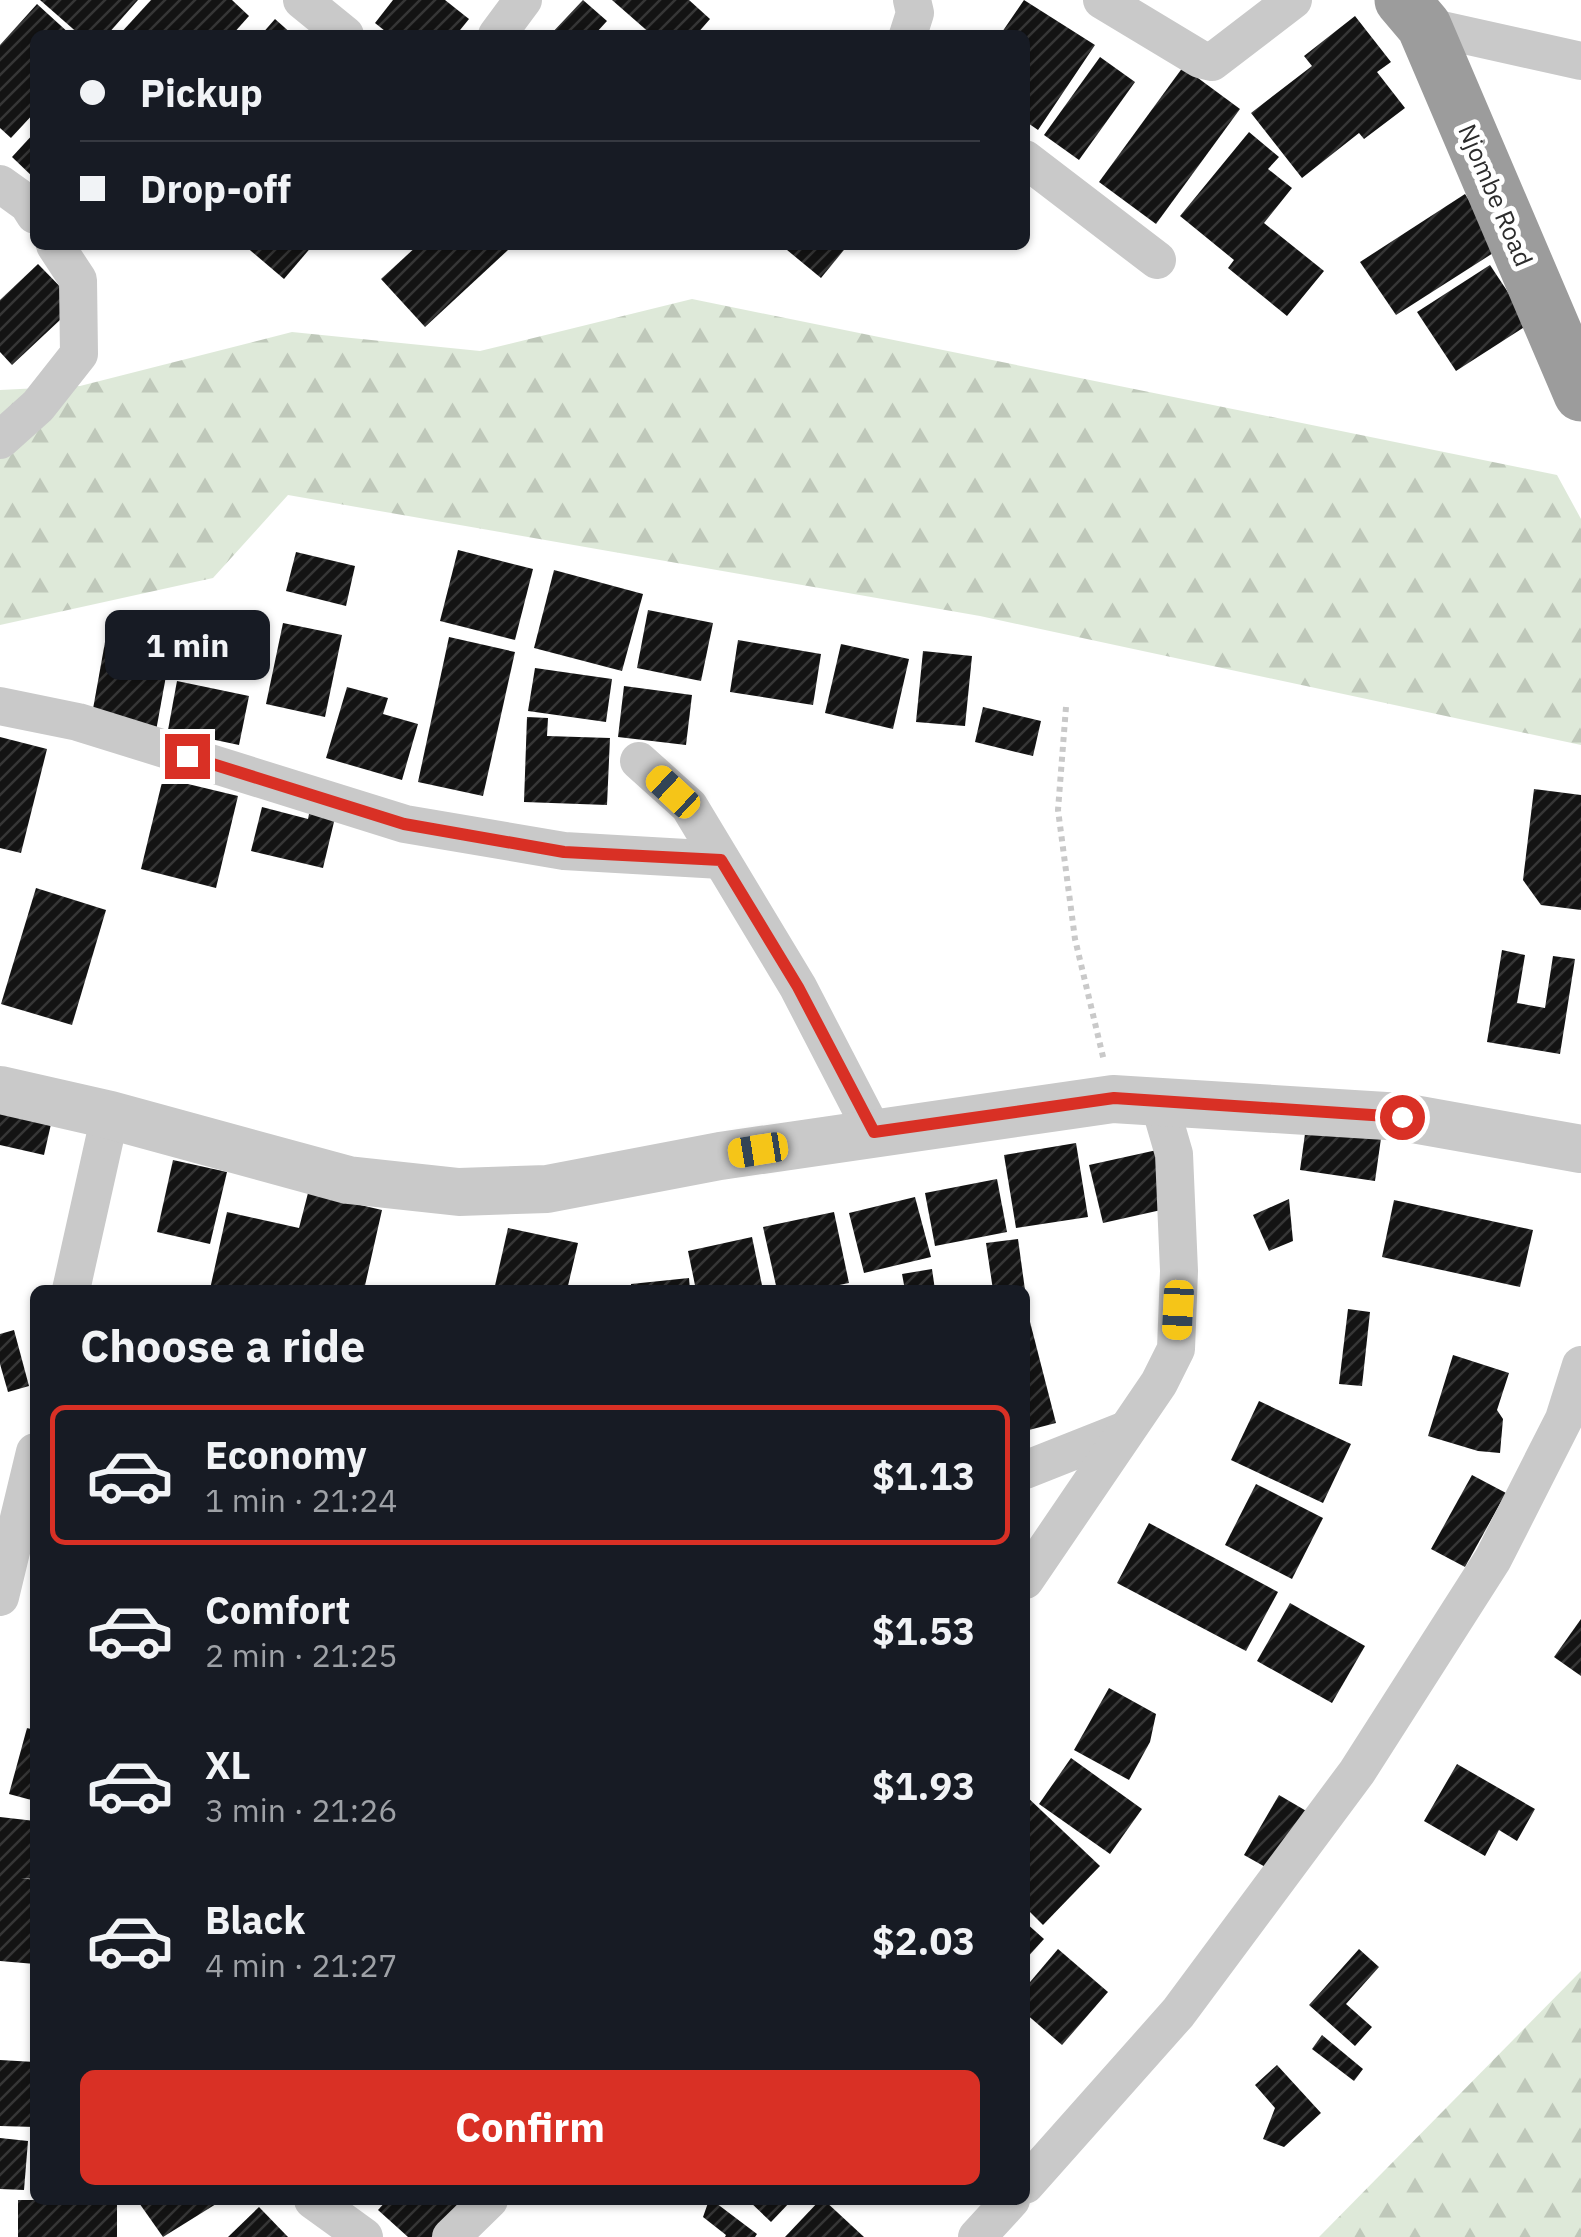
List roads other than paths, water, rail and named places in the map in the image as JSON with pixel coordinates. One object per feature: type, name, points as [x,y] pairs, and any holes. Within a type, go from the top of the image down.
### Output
[{"type":"highway","name":"Njombe Road","points":[[1413,13],[1581,394]]},
{"type":"street","points":[[302,0],[339,30]]},
{"type":"street","points":[[501,30],[523,0]]},
{"type":"street","points":[[910,30],[915,14],[912,0]]},
{"type":"street","points":[[1102,0],[1212,62],[1293,0]]},
{"type":"street","points":[[1413,13],[1581,61]]},
{"type":"street","points":[[1030,163],[1157,260]]},
{"type":"street","points":[[0,184],[30,207]]},
{"type":"street","points":[[0,440],[38,406],[79,354],[78,280],[58,250]]},
{"type":"street","points":[[0,706],[78,722],[404,824],[564,852],[721,860]]},
{"type":"street","points":[[639,761],[688,806],[798,987],[874,1132]]},
{"type":"street","points":[[0,1090],[348,1180],[459,1192],[547,1189],[874,1132],[1136,1099],[1402,1117],[1581,1149]]},
{"type":"street","points":[[1030,1573],[1160,1383],[1176,1349],[1180,1271],[1174,1154],[1136,1099]]},
{"type":"street","points":[[72,1285],[110,1116]]},
{"type":"street","points":[[1030,2179],[1178,2013],[1357,1772],[1492,1559],[1564,1419],[1581,1364]]},
{"type":"street","points":[[1030,1468],[1126,1430]]},
{"type":"street","points":[[0,1597],[30,1473]]},
{"type":"street","points":[[320,2205],[364,2237]]},
{"type":"street","points":[[451,2237],[485,2205]]},
{"type":"street","points":[[977,2237],[1006,2205]]}]
